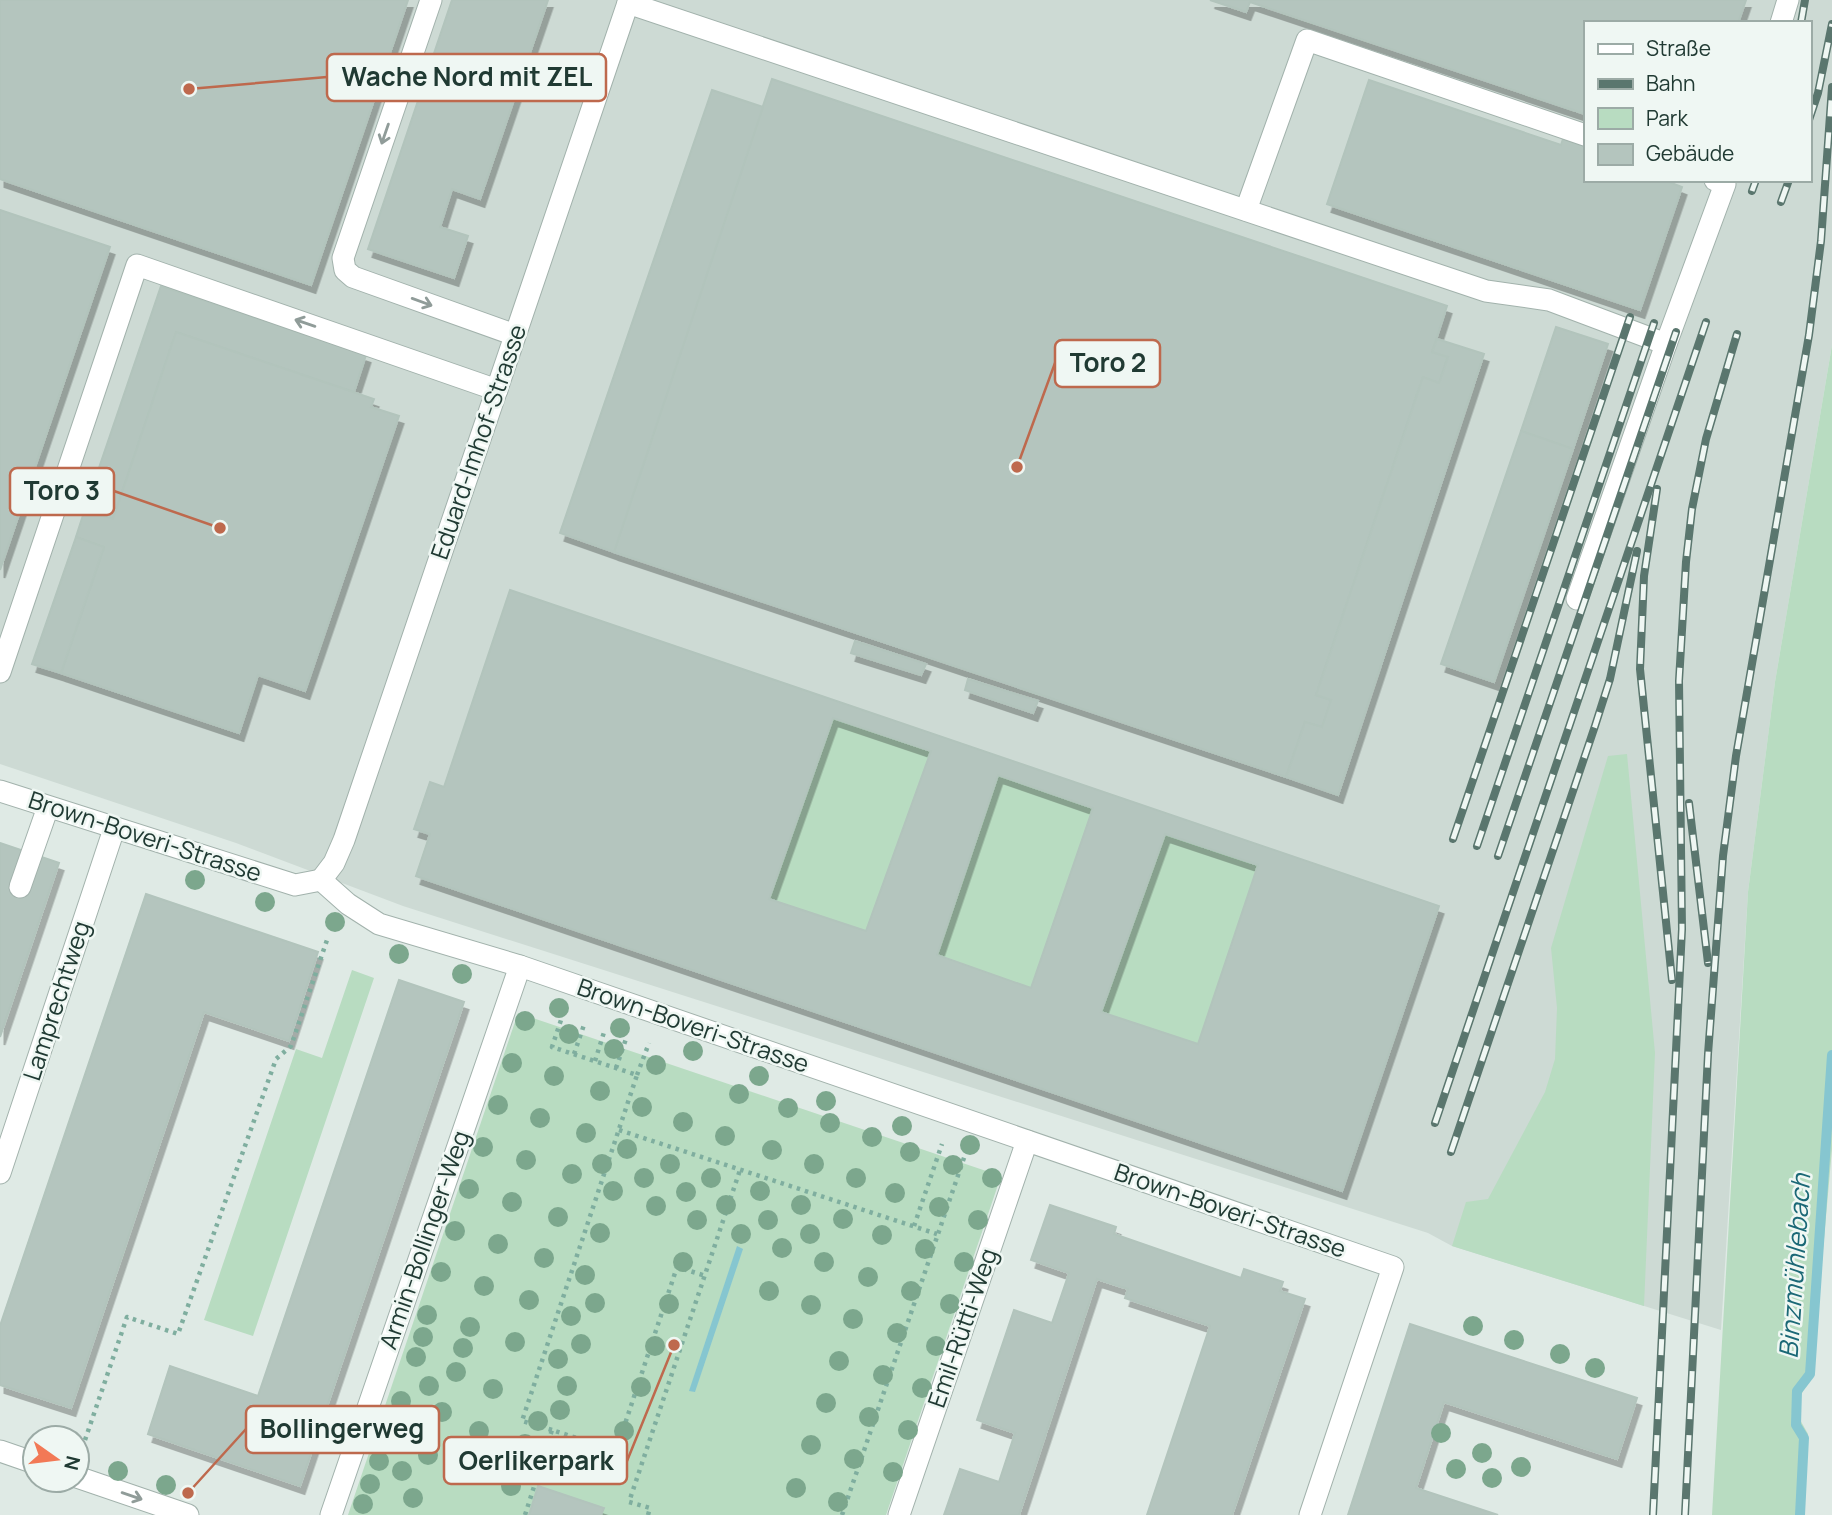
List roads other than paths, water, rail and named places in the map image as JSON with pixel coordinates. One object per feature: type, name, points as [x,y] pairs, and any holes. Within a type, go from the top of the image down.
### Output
[{"type":"street","points":[[431,0],[343,258],[345,270],[353,277],[515,335]]},
{"type":"street","points":[[1782,21],[1788,0]]},
{"type":"street","points":[[628,1],[1486,291],[1549,300],[1666,344]]},
{"type":"street","name":"Eduard-Imhof-Strasse","points":[[320,880],[334,863],[344,840],[628,1]]},
{"type":"street","points":[[1246,210],[1307,40],[1584,135]]},
{"type":"street","points":[[1577,599],[1723,182]]},
{"type":"street","points":[[0,672],[137,265],[497,390]]},
{"type":"street","name":"Brown-Boveri-Strasse","points":[[0,791],[295,885],[308,885],[320,880],[348,904],[379,924],[520,966],[1393,1267],[1310,1515]]},
{"type":"street","points":[[20,887],[48,807]]},
{"type":"street","name":"Lamprechtweg","points":[[0,1173],[114,829]]},
{"type":"street","name":"Armin-Bollinger-Weg","points":[[331,1515],[520,966]]},
{"type":"street","name":"Emil-Rütti-Weg","points":[[899,1515],[1027,1141]]},
{"type":"street","points":[[0,1451],[21,1458]]},
{"type":"street","points":[[91,1482],[188,1515]]},
{"type":"water","points":[[737,1246],[743,1249],[695,1392],[689,1391]]},
{"type":"waterway","name":"Binzmühlebach","points":[[1800,1515],[1804,1438],[1796,1425],[1797,1391],[1810,1374],[1832,1055]]},
{"type":"railway","points":[[1801,21],[1805,0]]},
{"type":"railway","points":[[1811,114],[1832,24]]},
{"type":"railway","points":[[1685,1515],[1708,1054],[1723,856],[1736,756],[1809,335],[1821,241],[1832,87]]},
{"type":"railway","points":[[1752,191],[1755,182]]},
{"type":"railway","points":[[1781,202],[1788,182]]},
{"type":"railway","points":[[1453,839],[1630,317]]},
{"type":"railway","points":[[1435,1123],[1706,322]]},
{"type":"railway","points":[[1477,846],[1654,323]]},
{"type":"railway","points":[[1498,856],[1676,332]]},
{"type":"railway","points":[[1653,1515],[1682,929],[1679,681],[1686,562],[1692,509],[1706,439],[1737,334]]},
{"type":"railway","points":[[1657,489],[1644,576],[1640,669],[1672,980]]},
{"type":"railway","points":[[1451,1152],[1610,679],[1637,551]]},
{"type":"railway","points":[[1689,803],[1708,963]]},
{"type":"place","name":"Wache Nord mit ZEL","points":[[189,89]]},
{"type":"place","name":"Toro 2","points":[[1017,467]]},
{"type":"place","name":"Toro 3","points":[[220,528]]},
{"type":"place","name":"Oerlikerpark","points":[[674,1345]]},
{"type":"place","name":"Bollingerweg","points":[[188,1493]]}]
